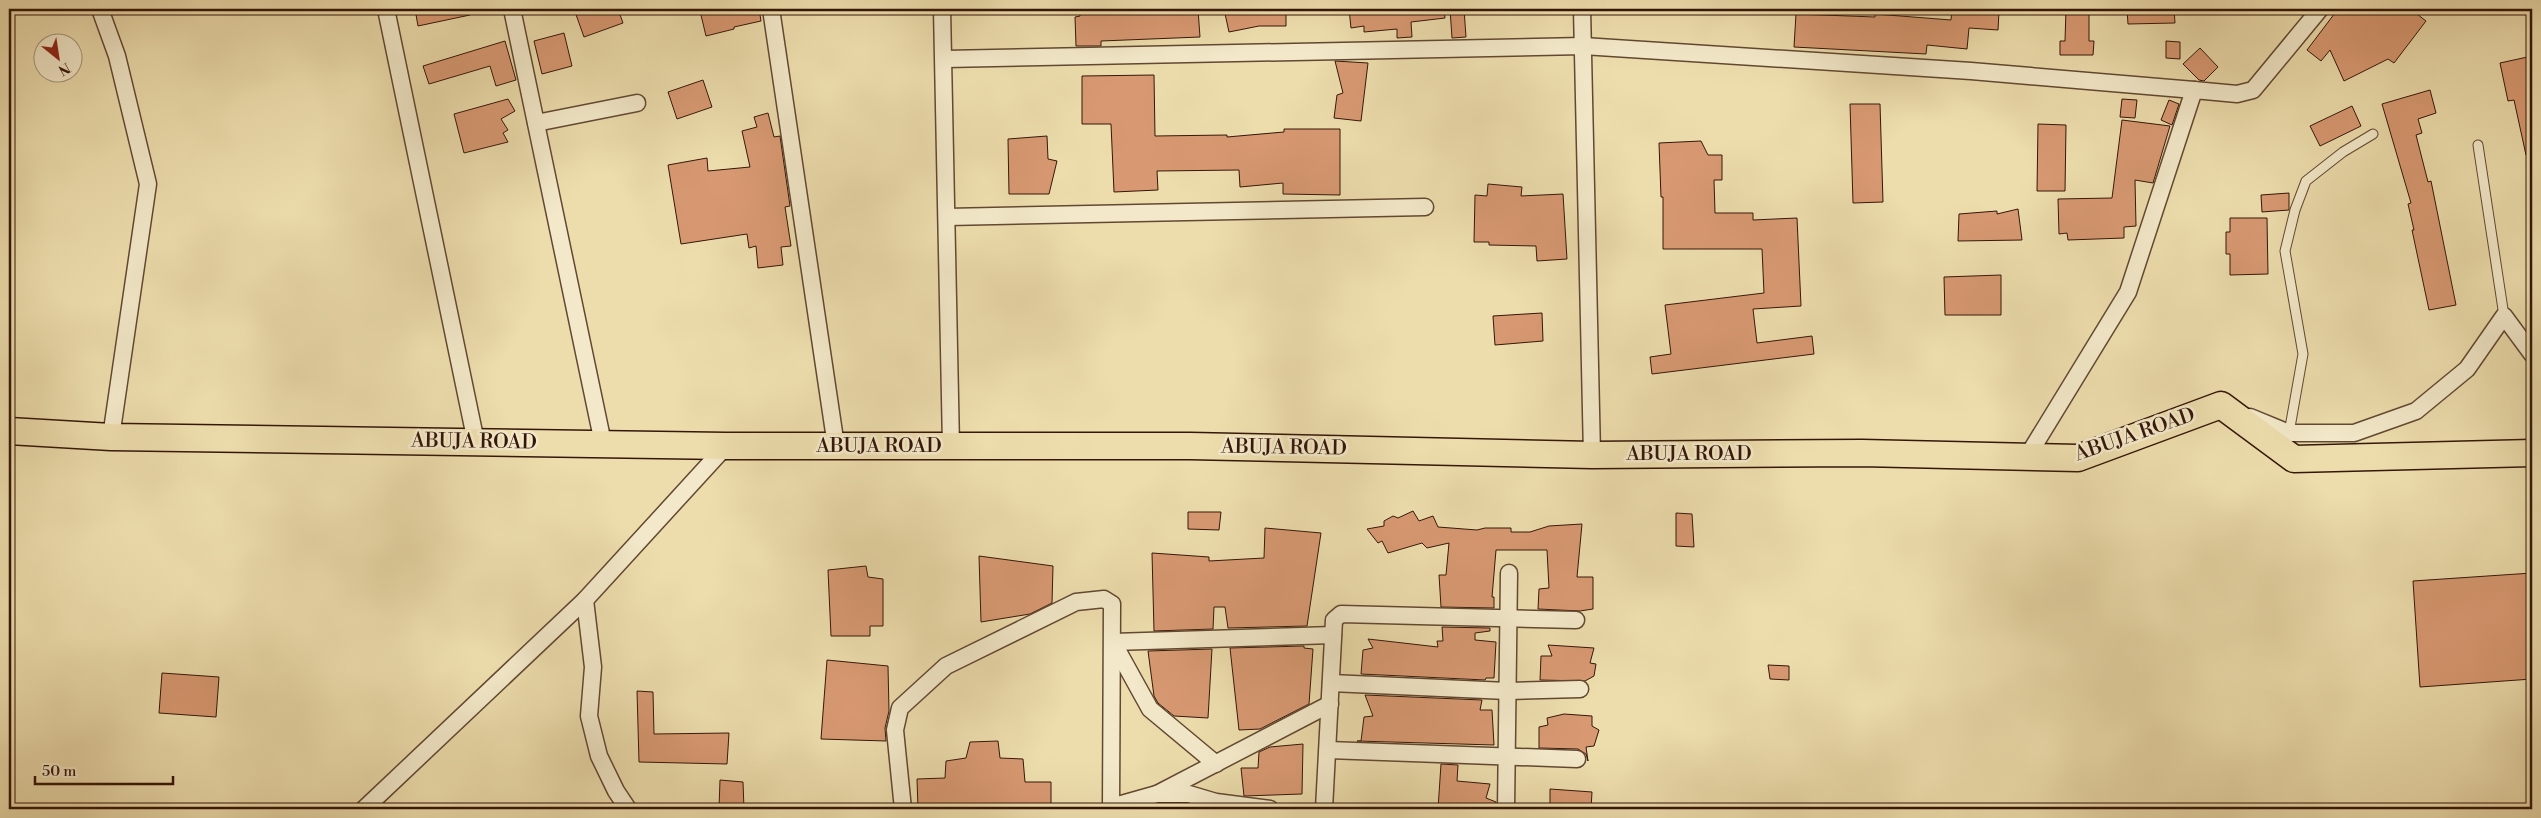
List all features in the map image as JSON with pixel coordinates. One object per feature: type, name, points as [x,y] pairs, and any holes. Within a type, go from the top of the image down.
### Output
[{"type":"main road","name":"ABUJA ROAD","points":[[9,431],[111,437],[726,446],[1190,446],[1592,455],[1862,453],[2078,458],[2221,405],[2294,459],[2532,453]]},
{"type":"street","points":[[100,9],[117,56],[148,184],[111,437]]},
{"type":"street","points":[[386,9],[476,442]]},
{"type":"street","points":[[512,9],[603,444]]},
{"type":"street","points":[[771,9],[836,446]]},
{"type":"street","points":[[942,9],[945,59],[951,446]]},
{"type":"street","points":[[1582,9],[1592,455]]},
{"type":"street","points":[[945,59],[1582,46],[1972,71],[2237,94],[2253,90],[2320,9]]},
{"type":"street","points":[[2027,457],[2128,292],[2194,90]]},
{"type":"street","points":[[536,123],[637,103]]},
{"type":"street","points":[[947,217],[1425,207]]},
{"type":"street","points":[[2221,405],[2289,433],[2354,433],[2416,411],[2466,369],[2504,316],[2532,354]]},
{"type":"street","points":[[364,809],[585,600],[726,446]]},
{"type":"street","points":[[1506,809],[1509,573]]},
{"type":"street","points":[[904,809],[895,730],[900,708],[946,666],[1076,602],[1104,599],[1112,604],[1111,808],[1157,794],[1330,704]]},
{"type":"street","points":[[585,600],[593,667],[589,716],[600,756],[616,791],[628,809]]},
{"type":"street","points":[[1324,809],[1334,620],[1341,614],[1576,620]]},
{"type":"street","points":[[1113,642],[1333,635]]},
{"type":"street","points":[[1113,642],[1150,709],[1216,764]]},
{"type":"street","points":[[1331,683],[1507,691],[1580,689]]},
{"type":"street","points":[[1328,750],[1506,758],[1577,759]]},
{"type":"street","points":[[1157,794],[1189,794],[1216,802],[1270,809]]},
{"type":"lane","points":[[2289,433],[2303,354],[2285,251],[2295,210],[2306,181],[2343,152],[2373,134]]},
{"type":"lane","points":[[2478,145],[2504,316]]},
{"type":"building","points":[[415,9],[469,9],[470,15],[418,26]]},
{"type":"building","points":[[574,9],[618,9],[623,23],[584,37]]},
{"type":"building","points":[[710,9],[759,9],[761,21],[706,36],[700,11]]},
{"type":"building","points":[[1100,9],[1198,9],[1200,37],[1101,41],[1101,46],[1076,46],[1075,17],[1080,16],[1080,11]]},
{"type":"building","points":[[1224,9],[1286,10],[1286,26],[1259,26],[1229,32]]},
{"type":"building","points":[[1349,9],[1444,9],[1445,18],[1411,22],[1412,37],[1397,38],[1397,29],[1364,32],[1364,26],[1351,28]]},
{"type":"building","points":[[1450,9],[1464,9],[1466,37],[1452,38]]},
{"type":"building","points":[[1952,9],[1999,11],[1998,30],[1969,28],[1967,49],[1927,45],[1926,54],[1794,47],[1796,14],[1875,17],[1875,14],[1951,20]]},
{"type":"building","points":[[2066,9],[2089,9],[2089,41],[2094,41],[2093,55],[2060,55],[2060,41],[2065,41]]},
{"type":"building","points":[[2127,9],[2174,9],[2175,23],[2128,24]]},
{"type":"building","points":[[2338,9],[2421,9],[2417,14],[2426,21],[2394,63],[2388,59],[2344,81],[2330,50],[2321,61],[2307,50]]},
{"type":"building","points":[[564,33],[572,66],[542,74],[534,41]]},
{"type":"building","points":[[505,41],[516,80],[496,86],[490,66],[429,84],[423,66]]},
{"type":"building","points":[[2166,41],[2180,42],[2180,59],[2166,58]]},
{"type":"building","points":[[2200,48],[2218,67],[2204,81],[2199,80],[2183,64]]},
{"type":"building","points":[[2532,56],[2532,155],[2526,155],[2514,100],[2508,101],[2500,63]]},
{"type":"building","points":[[1335,61],[1368,63],[1361,121],[1334,118],[1337,95],[1343,93]]},
{"type":"building","points":[[1154,75],[1155,136],[1227,135],[1227,137],[1284,132],[1284,129],[1340,129],[1340,195],[1283,194],[1283,183],[1240,187],[1239,170],[1157,171],[1158,190],[1114,192],[1111,124],[1082,124],[1082,76]]},
{"type":"building","points":[[703,80],[712,107],[677,119],[668,92]]},
{"type":"building","points":[[2430,90],[2436,113],[2418,119],[2422,133],[2416,135],[2428,182],[2431,181],[2456,305],[2429,310],[2412,230],[2414,230],[2408,204],[2411,203],[2382,104]]},
{"type":"building","points":[[508,99],[515,111],[501,119],[508,130],[503,133],[508,142],[464,153],[454,114]]},
{"type":"building","points":[[2122,99],[2137,100],[2135,118],[2120,117]]},
{"type":"building","points":[[2169,100],[2179,104],[2172,125],[2161,120]]},
{"type":"building","points":[[1850,104],[1880,104],[1883,202],[1853,203]]},
{"type":"building","points":[[2352,106],[2361,126],[2320,146],[2310,126]]},
{"type":"building","points":[[768,113],[774,137],[780,136],[790,206],[785,207],[791,246],[781,247],[783,265],[758,268],[756,246],[749,248],[747,234],[681,244],[668,165],[707,158],[708,171],[750,167],[742,131],[757,127],[754,117]]},
{"type":"building","points":[[2122,120],[2170,126],[2153,183],[2135,180],[2136,226],[2124,227],[2124,238],[2068,240],[2067,233],[2059,234],[2058,199],[2112,198]]},
{"type":"building","points":[[2038,124],[2066,125],[2065,191],[2037,191]]},
{"type":"building","points":[[1047,136],[1048,159],[1057,161],[1049,194],[1009,194],[1008,139]]},
{"type":"building","points":[[1701,141],[1708,155],[1722,155],[1722,180],[1714,180],[1715,213],[1753,213],[1753,220],[1797,218],[1801,306],[1753,309],[1757,343],[1812,336],[1814,354],[1652,374],[1650,357],[1671,354],[1665,305],[1764,293],[1762,249],[1663,249],[1663,197],[1661,197],[1659,143]]},
{"type":"building","points":[[1488,184],[1522,187],[1521,196],[1563,194],[1567,259],[1537,261],[1536,246],[1489,245],[1489,242],[1474,242],[1475,195],[1487,196]]},
{"type":"building","points":[[2289,193],[2289,210],[2262,212],[2261,195]]},
{"type":"building","points":[[2018,209],[2022,240],[1958,241],[1959,214],[1997,211],[1997,214]]},
{"type":"building","points":[[2230,218],[2267,218],[2268,274],[2230,275],[2230,254],[2226,254],[2226,232],[2230,232]]},
{"type":"building","points":[[2001,275],[2001,315],[1945,315],[1944,277]]},
{"type":"building","points":[[1542,313],[1543,341],[1495,345],[1493,316]]},
{"type":"building","points":[[1413,511],[1419,521],[1433,516],[1438,527],[1477,530],[1485,528],[1511,528],[1511,532],[1530,532],[1549,526],[1582,524],[1577,577],[1593,577],[1593,609],[1580,611],[1538,609],[1539,589],[1549,588],[1547,550],[1496,550],[1492,597],[1494,597],[1494,608],[1441,607],[1439,575],[1446,575],[1449,543],[1427,548],[1422,543],[1388,553],[1382,541],[1378,543],[1367,529],[1384,526],[1384,521],[1393,516],[1398,518]]},
{"type":"building","points":[[1188,512],[1221,512],[1219,530],[1188,529]]},
{"type":"building","points":[[1676,513],[1692,514],[1694,547],[1676,546]]},
{"type":"building","points":[[1265,528],[1321,533],[1307,626],[1228,628],[1225,607],[1214,607],[1213,629],[1154,631],[1152,553],[1209,557],[1209,561],[1264,558]]},
{"type":"building","points":[[979,556],[1053,566],[1052,603],[1030,614],[981,622]]},
{"type":"building","points":[[866,566],[868,577],[883,579],[883,626],[870,626],[870,636],[831,636],[828,570]]},
{"type":"building","points":[[2532,573],[2532,679],[2420,687],[2413,581]]},
{"type":"building","points":[[1442,627],[1490,628],[1490,631],[1475,633],[1475,640],[1496,642],[1494,678],[1486,678],[1485,680],[1361,674],[1363,650],[1373,648],[1368,639],[1438,647],[1437,641],[1443,641]]},
{"type":"building","points":[[1548,645],[1594,648],[1590,663],[1596,664],[1594,676],[1585,681],[1540,680],[1541,656],[1552,656]]},
{"type":"building","points":[[1304,646],[1304,648],[1313,649],[1309,704],[1260,729],[1239,730],[1230,648]]},
{"type":"building","points":[[1212,649],[1208,718],[1174,716],[1158,703],[1154,696],[1148,651]]},
{"type":"building","points":[[827,660],[888,666],[889,711],[885,728],[886,741],[821,739]]},
{"type":"building","points":[[1768,665],[1789,666],[1789,680],[1770,679]]},
{"type":"building","points":[[162,673],[219,677],[216,717],[159,713]]},
{"type":"building","points":[[637,691],[653,692],[654,734],[729,733],[727,764],[639,762]]},
{"type":"building","points":[[1365,695],[1482,700],[1480,710],[1492,710],[1494,745],[1357,741],[1361,741],[1364,717],[1373,716]]},
{"type":"building","points":[[1564,714],[1592,716],[1592,726],[1599,730],[1594,746],[1586,747],[1588,761],[1586,754],[1578,749],[1539,748],[1539,727],[1548,725],[1547,718]]},
{"type":"building","points":[[998,741],[1000,758],[1023,759],[1025,782],[1051,782],[1051,809],[1022,809],[1023,806],[948,805],[948,809],[918,809],[917,779],[945,778],[946,761],[966,758],[970,742]]},
{"type":"building","points":[[1303,744],[1302,794],[1244,796],[1241,768],[1258,768],[1259,752],[1270,747]]},
{"type":"building","points":[[1441,764],[1458,765],[1457,781],[1490,784],[1486,798],[1496,802],[1496,809],[1438,809]]},
{"type":"building","points":[[720,780],[743,782],[744,809],[719,809]]},
{"type":"building","points":[[1550,789],[1592,792],[1591,809],[1550,809]]}]
